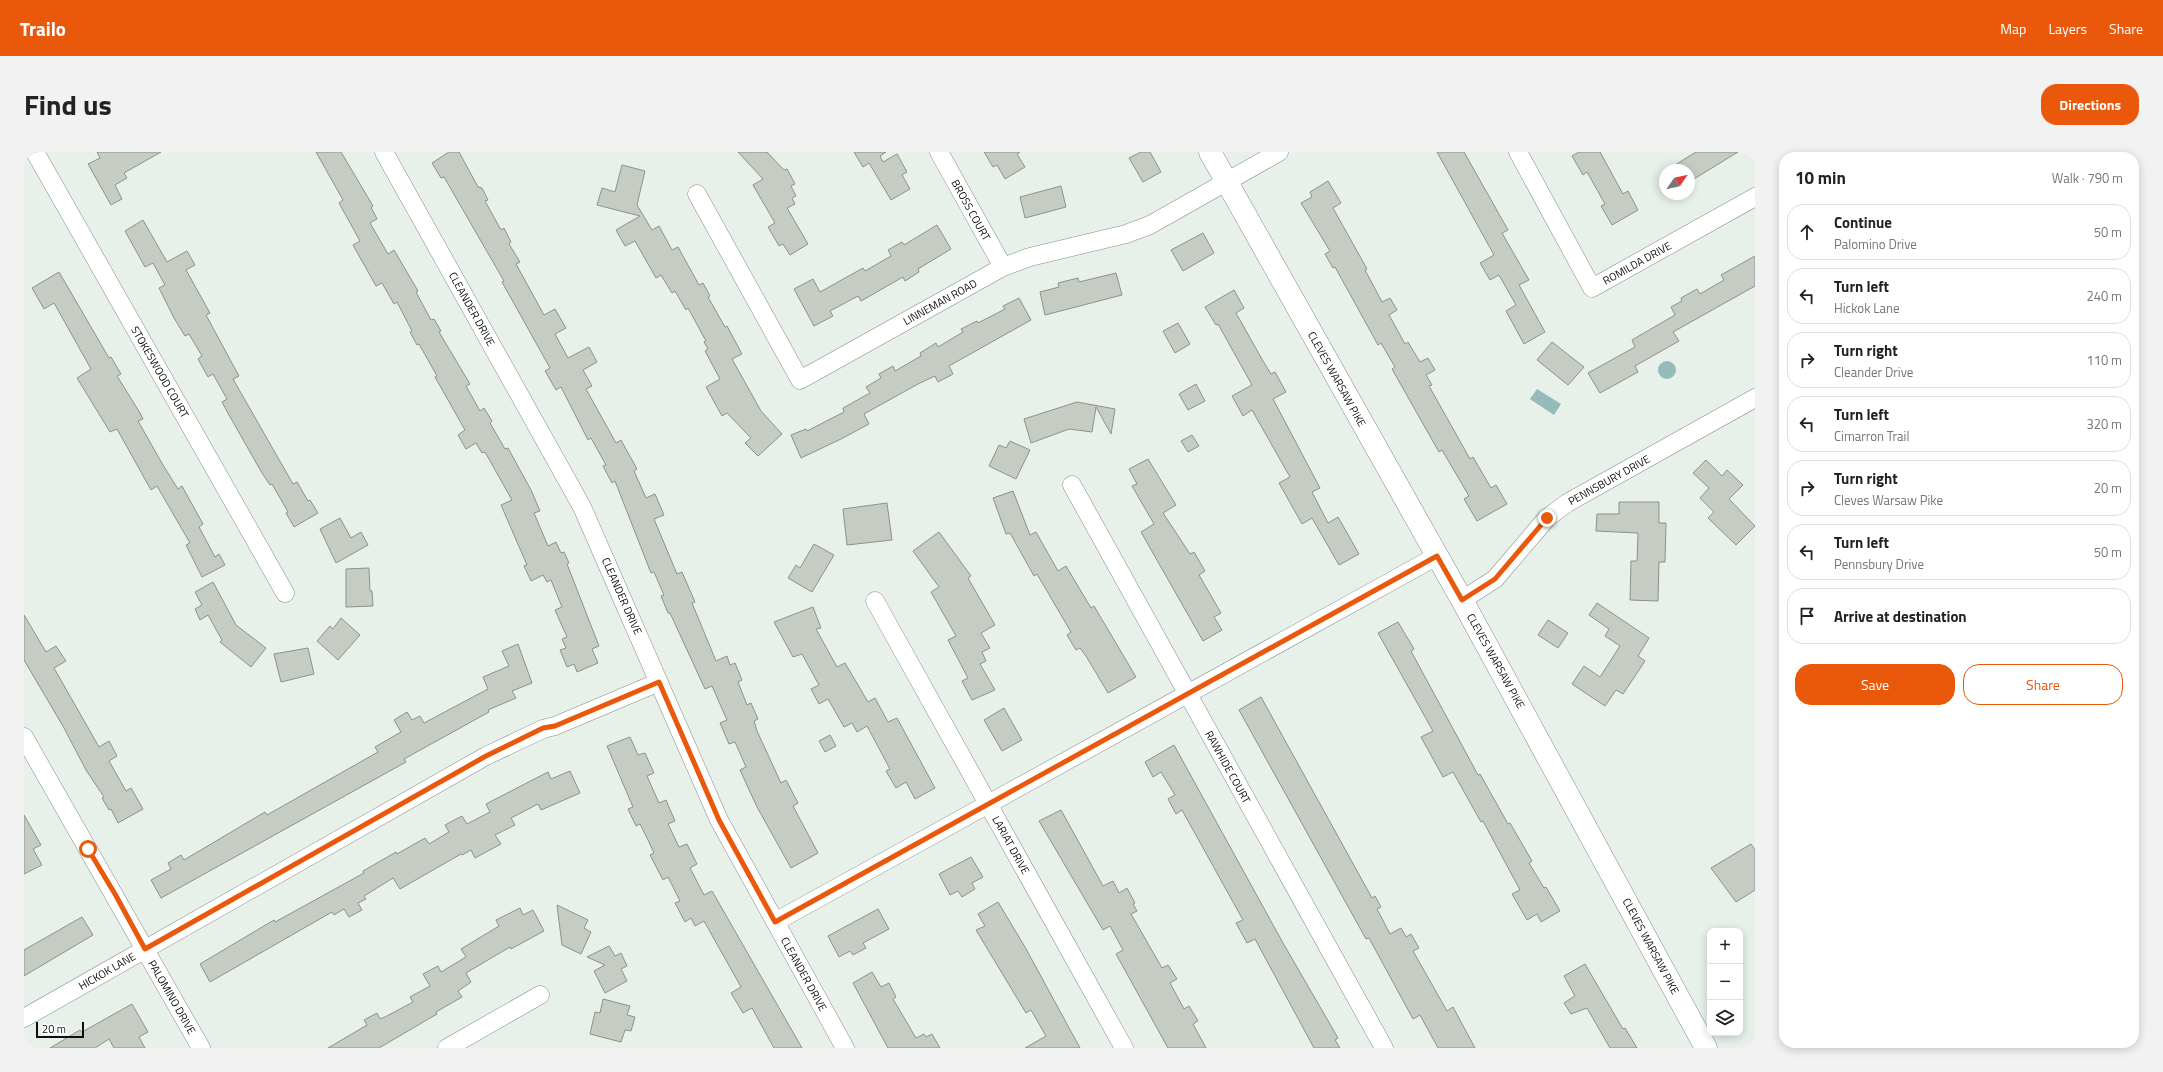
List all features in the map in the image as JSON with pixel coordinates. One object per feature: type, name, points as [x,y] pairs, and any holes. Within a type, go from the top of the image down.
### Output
[{"type":"street","points":[[24,156],[31,152]]},
{"type":"street","name":"STOKESWOOD COURT","points":[[36,152],[285,593]]},
{"type":"street","name":"CLEANDER DRIVE","points":[[384,152],[582,508],[719,820],[845,1048]]},
{"type":"street","name":"BROSS COURT","points":[[939,152],[1003,267]]},
{"type":"street","name":"CLEVES WARSAW PIKE","points":[[1210,152],[1462,600],[1706,1048]]},
{"type":"street","name":"LINNEMAN ROAD","points":[[697,194],[800,380],[1003,267],[1030,257],[1126,234],[1150,225],[1279,152]]},
{"type":"street","name":"ROMILDA DRIVE","points":[[1518,152],[1592,288],[1755,197]]},
{"type":"street","name":"PENNSBURY DRIVE","points":[[1462,600],[1495,579],[1547,518],[1567,503],[1755,398]]},
{"type":"street","name":"RAWHIDE COURT","points":[[1072,485],[1384,1048]]},
{"type":"street","points":[[775,922],[1437,556]]},
{"type":"street","name":"LARIAT DRIVE","points":[[875,601],[1124,1048]]},
{"type":"street","name":"HICKOK LANE","points":[[24,1018],[486,756],[543,728],[555,726],[659,682]]},
{"type":"street","name":"PALOMINO DRIVE","points":[[24,737],[115,894],[201,1048]]},
{"type":"street","points":[[447,1048],[540,995]]},
{"type":"water","points":[[1667,361],[1673,364],[1676,370],[1673,376],[1667,379],[1661,376],[1658,370],[1661,364]]},
{"type":"water","points":[[1537,389],[1561,404],[1554,415],[1530,399]]},
{"type":"building","points":[[97,152],[161,152],[124,173],[127,178],[115,185],[122,199],[111,205],[88,164],[100,158]]},
{"type":"building","points":[[316,152],[341,152],[373,206],[371,207],[377,219],[370,223],[388,254],[394,250],[418,291],[416,292],[431,320],[434,319],[441,331],[439,332],[470,384],[466,386],[480,411],[484,408],[492,421],[490,423],[505,449],[508,448],[531,490],[540,511],[534,513],[548,546],[556,542],[561,553],[564,552],[569,563],[567,564],[599,646],[592,649],[598,663],[577,672],[574,664],[567,667],[560,650],[566,648],[562,639],[567,637],[555,610],[562,607],[551,580],[547,582],[543,575],[531,581],[524,566],[527,565],[501,505],[512,500],[485,452],[482,453],[476,443],[466,449],[458,435],[465,430],[435,377],[437,376],[419,344],[417,345],[410,332],[412,331],[397,302],[394,304],[382,283],[376,286],[353,245],[360,241],[339,203],[343,200]]},
{"type":"building","points":[[449,152],[459,152],[478,187],[482,188],[488,200],[485,201],[501,230],[504,228],[511,242],[509,244],[520,262],[516,264],[544,315],[555,309],[566,328],[555,334],[568,358],[589,347],[597,362],[583,370],[592,386],[586,389],[616,443],[621,440],[637,469],[634,471],[646,498],[655,494],[664,515],[654,519],[677,574],[682,572],[695,602],[692,603],[716,661],[727,656],[730,665],[735,663],[742,680],[738,682],[747,705],[751,703],[758,719],[754,721],[757,731],[781,783],[786,780],[798,803],[793,806],[818,853],[791,868],[757,807],[740,770],[746,767],[735,742],[729,744],[720,723],[727,720],[712,686],[705,689],[670,613],[668,613],[661,596],[664,595],[654,572],[651,573],[615,481],[612,483],[603,466],[606,465],[591,438],[588,440],[561,387],[556,390],[545,371],[550,368],[502,282],[504,281],[444,177],[441,178],[432,163]]},
{"type":"building","points":[[738,152],[767,152],[784,170],[787,169],[795,184],[791,186],[796,196],[792,198],[795,204],[787,208],[808,244],[790,255],[783,244],[779,246],[768,227],[775,223],[753,185],[763,179]]},
{"type":"building","points":[[854,152],[886,152],[880,156],[883,162],[897,154],[907,172],[902,175],[910,189],[891,200],[869,163],[863,167]]},
{"type":"building","points":[[984,152],[1020,152],[1017,154],[1025,167],[1005,179],[997,165],[993,167]]},
{"type":"building","points":[[1141,152],[1150,152],[1161,172],[1143,182],[1129,158]]},
{"type":"building","points":[[1437,152],[1464,152],[1508,230],[1502,233],[1529,280],[1519,285],[1545,332],[1524,344],[1506,311],[1516,305],[1499,275],[1490,280],[1480,263],[1494,255]]},
{"type":"building","points":[[1579,152],[1600,152],[1623,194],[1628,191],[1638,210],[1612,225],[1601,206],[1605,204],[1587,172],[1583,175],[1572,156]]},
{"type":"building","points":[[1696,152],[1738,152],[1695,178],[1695,164],[1677,164]]},
{"type":"building","points":[[622,165],[645,171],[637,205],[652,230],[659,226],[672,250],[678,247],[699,285],[703,283],[710,296],[708,297],[725,327],[727,326],[742,354],[732,359],[761,411],[782,434],[758,456],[745,443],[751,438],[727,413],[722,416],[706,387],[720,379],[705,351],[708,349],[704,342],[706,341],[688,308],[686,310],[675,291],[672,293],[661,275],[656,278],[635,241],[625,246],[616,230],[640,216],[597,205],[602,188],[615,192]]},
{"type":"building","points":[[1328,181],[1341,203],[1333,208],[1367,269],[1365,270],[1382,302],[1390,298],[1397,310],[1389,315],[1405,344],[1408,342],[1420,362],[1428,358],[1435,370],[1426,375],[1432,385],[1429,386],[1470,459],[1473,457],[1491,488],[1496,485],[1507,504],[1477,521],[1464,499],[1469,496],[1442,450],[1439,452],[1392,369],[1395,367],[1381,343],[1378,345],[1335,267],[1333,268],[1325,254],[1330,251],[1301,203],[1312,197],[1310,192]]},
{"type":"building","points":[[1061,186],[1066,207],[1025,218],[1020,197]]},
{"type":"building","points":[[143,220],[167,262],[187,251],[195,265],[186,270],[210,313],[206,315],[239,376],[233,379],[293,484],[297,482],[308,501],[310,500],[318,513],[294,527],[286,513],[288,512],[272,484],[270,485],[262,473],[222,402],[227,399],[213,374],[208,377],[198,359],[202,356],[189,334],[185,336],[174,318],[159,288],[165,285],[153,263],[145,267],[125,231]]},
{"type":"building","points":[[937,225],[951,249],[918,269],[919,272],[905,281],[903,277],[861,301],[858,296],[830,311],[833,316],[814,326],[794,289],[813,279],[820,292],[863,268],[865,271],[891,256],[888,250],[902,242],[904,245]]},
{"type":"building","points":[[1203,233],[1214,253],[1183,271],[1171,250]]},
{"type":"building","points":[[1755,256],[1755,286],[1673,332],[1679,341],[1635,366],[1638,372],[1600,393],[1588,373],[1635,347],[1632,340],[1675,315],[1671,307],[1682,301],[1681,298],[1697,289],[1700,294],[1724,280],[1721,275]]},
{"type":"building","points":[[59,272],[109,358],[111,357],[121,374],[117,376],[143,419],[138,421],[178,489],[182,486],[203,524],[199,527],[215,557],[219,554],[225,565],[202,577],[186,545],[190,543],[157,486],[151,490],[117,429],[110,432],[77,378],[91,369],[54,303],[44,309],[32,288]]},
{"type":"building","points":[[1116,273],[1122,295],[1045,315],[1040,292],[1059,287],[1058,283],[1078,278],[1079,282]]},
{"type":"building","points":[[1234,290],[1244,308],[1236,313],[1271,374],[1275,372],[1286,392],[1273,399],[1320,488],[1312,492],[1328,523],[1338,517],[1359,554],[1339,565],[1312,518],[1302,524],[1279,483],[1290,477],[1252,410],[1243,416],[1232,396],[1252,385],[1218,324],[1216,325],[1205,307]]},
{"type":"building","points":[[1019,298],[1031,320],[949,366],[953,374],[938,382],[935,376],[918,384],[864,414],[869,424],[801,458],[791,435],[806,429],[807,431],[844,412],[843,408],[870,393],[866,387],[881,378],[879,374],[893,366],[895,371],[921,356],[920,353],[936,343],[938,347],[963,332],[961,329],[977,321],[978,323],[1005,309],[1003,306]]},
{"type":"building","points":[[1178,323],[1190,344],[1175,353],[1163,331]]},
{"type":"building","points":[[1552,342],[1584,367],[1568,385],[1537,360]]},
{"type":"building","points":[[1196,384],[1205,401],[1188,410],[1179,394]]},
{"type":"building","points":[[1077,402],[1115,409],[1111,434],[1096,407],[1092,432],[1069,429],[1031,443],[1024,419]]},
{"type":"building","points":[[1192,435],[1199,446],[1188,452],[1181,441]]},
{"type":"building","points":[[1010,441],[1030,450],[1016,479],[989,466],[999,445],[1006,448]]},
{"type":"building","points":[[1148,459],[1176,505],[1163,513],[1190,554],[1194,552],[1205,571],[1199,575],[1221,613],[1214,617],[1222,630],[1203,641],[1141,532],[1154,524],[1132,486],[1137,484],[1129,469]]},
{"type":"building","points":[[1706,460],[1722,476],[1727,470],[1743,485],[1729,499],[1755,526],[1736,545],[1708,518],[1714,512],[1700,498],[1709,488],[1693,473]]},
{"type":"building","points":[[1013,491],[1030,535],[1036,532],[1058,571],[1066,566],[1091,608],[1094,606],[1136,677],[1108,693],[1086,656],[1080,648],[1076,650],[1067,635],[1071,632],[1037,574],[1034,576],[1010,533],[1006,534],[993,498]]},
{"type":"building","points":[[1619,502],[1659,502],[1659,523],[1666,523],[1665,562],[1659,562],[1658,601],[1630,600],[1631,561],[1637,561],[1638,533],[1596,531],[1597,514],[1619,514]]},
{"type":"building","points":[[887,503],[892,540],[847,545],[843,509]]},
{"type":"building","points":[[340,518],[351,538],[361,532],[368,545],[336,563],[320,529]]},
{"type":"building","points":[[939,532],[971,576],[968,578],[995,625],[981,633],[990,648],[982,652],[986,661],[980,664],[995,690],[972,700],[962,681],[968,678],[948,640],[956,636],[931,592],[939,587],[913,551]]},
{"type":"building","points":[[814,544],[834,555],[812,592],[788,578],[796,565],[800,568]]},
{"type":"building","points":[[369,568],[370,591],[372,591],[373,606],[346,607],[346,569]]},
{"type":"building","points":[[213,582],[236,625],[266,648],[251,667],[220,642],[222,640],[208,615],[200,620],[195,609],[202,605],[195,592]]},
{"type":"building","points":[[1597,603],[1649,638],[1638,656],[1645,661],[1623,694],[1616,690],[1605,706],[1572,684],[1584,666],[1600,677],[1620,646],[1605,636],[1609,629],[1589,615]]},
{"type":"building","points":[[813,607],[821,628],[816,629],[837,667],[845,663],[868,702],[875,698],[888,722],[897,718],[935,788],[915,799],[906,782],[896,788],[886,771],[890,769],[867,726],[857,732],[852,723],[844,727],[828,699],[819,704],[811,689],[819,685],[802,654],[793,657],[774,622]]},
{"type":"building","points":[[24,615],[46,652],[56,646],[66,661],[54,668],[99,747],[109,741],[117,756],[109,761],[126,791],[131,788],[143,809],[118,823],[111,809],[109,810],[102,798],[104,797],[86,770],[64,728],[24,660]]},
{"type":"building","points":[[341,618],[360,635],[338,660],[317,641],[330,626],[333,629]]},
{"type":"building","points":[[1548,620],[1568,633],[1558,648],[1538,635]]},
{"type":"building","points":[[1398,622],[1414,649],[1411,651],[1478,775],[1480,774],[1508,824],[1510,823],[1532,861],[1529,863],[1544,888],[1546,887],[1560,911],[1541,922],[1537,914],[1527,920],[1512,894],[1520,890],[1483,821],[1481,822],[1453,772],[1443,777],[1421,737],[1433,731],[1378,633]]},
{"type":"building","points":[[518,644],[532,683],[512,691],[516,698],[488,710],[489,712],[404,759],[406,762],[161,898],[151,880],[171,869],[168,863],[181,855],[184,860],[265,812],[267,815],[378,752],[375,747],[401,732],[394,720],[407,712],[412,720],[420,716],[424,723],[488,689],[483,677],[509,666],[502,651]]},
{"type":"building","points":[[308,648],[314,674],[281,682],[274,654]]},
{"type":"building","points":[[1261,697],[1372,898],[1375,896],[1381,907],[1377,909],[1390,934],[1401,928],[1406,937],[1411,934],[1419,948],[1413,951],[1447,1011],[1453,1007],[1475,1048],[1438,1048],[1420,1015],[1413,1019],[1369,938],[1366,939],[1239,710]]},
{"type":"building","points":[[1004,708],[1022,740],[1002,751],[984,720]]},
{"type":"building","points":[[830,735],[836,746],[825,752],[819,741]]},
{"type":"building","points":[[630,737],[638,755],[645,753],[654,773],[647,776],[659,803],[666,800],[675,821],[668,824],[679,847],[687,844],[697,864],[690,868],[704,895],[712,891],[802,1048],[774,1048],[752,1008],[743,1013],[731,993],[741,987],[704,921],[695,926],[691,918],[685,922],[675,903],[680,901],[668,877],[663,880],[650,855],[654,853],[648,840],[640,824],[636,826],[628,809],[633,807],[607,746]]},
{"type":"building","points":[[1174,745],[1283,943],[1338,1038],[1335,1040],[1340,1048],[1314,1048],[1255,939],[1247,943],[1236,923],[1243,920],[1182,810],[1176,814],[1168,799],[1175,795],[1161,772],[1153,777],[1145,762]]},
{"type":"building","points":[[570,771],[580,793],[541,810],[538,804],[511,818],[515,825],[495,835],[501,844],[475,858],[471,850],[462,855],[461,854],[400,889],[393,878],[364,896],[366,899],[358,903],[362,910],[349,917],[344,909],[334,915],[332,912],[210,982],[200,964],[274,920],[275,922],[364,873],[363,871],[396,852],[397,854],[425,838],[429,844],[449,832],[445,825],[462,816],[467,824],[490,812],[486,804],[548,772],[551,779]]},
{"type":"building","points":[[1061,810],[1103,886],[1113,881],[1119,893],[1127,888],[1135,903],[1133,904],[1137,911],[1131,914],[1162,968],[1168,965],[1177,979],[1170,983],[1184,1009],[1189,1006],[1198,1021],[1193,1024],[1206,1048],[1168,1048],[1116,954],[1123,950],[1110,926],[1103,930],[1039,821]]},
{"type":"building","points":[[24,815],[41,845],[33,849],[42,865],[24,874]]},
{"type":"building","points":[[1751,844],[1755,850],[1755,890],[1736,902],[1711,868]]},
{"type":"building","points":[[971,857],[983,877],[972,883],[975,889],[962,897],[958,891],[950,895],[939,874]]},
{"type":"building","points":[[998,902],[1025,947],[1080,1048],[1025,1048],[1046,1036],[1031,1010],[1026,1013],[976,930],[985,926],[978,914]]},
{"type":"building","points":[[557,905],[588,920],[584,928],[591,932],[581,954],[562,945]]},
{"type":"building","points":[[520,908],[523,915],[533,910],[544,931],[511,949],[510,947],[466,973],[471,982],[458,991],[462,997],[436,1012],[437,1014],[379,1048],[328,1048],[367,1025],[364,1020],[377,1013],[380,1019],[413,1002],[410,997],[430,986],[423,974],[438,966],[441,972],[466,957],[461,949],[499,926],[496,920]]},
{"type":"building","points":[[878,909],[889,929],[863,943],[866,948],[853,955],[850,951],[839,957],[828,936]]},
{"type":"building","points":[[82,917],[93,935],[24,976],[24,950]]},
{"type":"building","points":[[609,946],[615,956],[621,953],[627,966],[621,969],[627,981],[605,993],[594,971],[605,965],[587,957]]},
{"type":"building","points":[[1585,964],[1623,1029],[1625,1028],[1637,1048],[1610,1048],[1587,1008],[1571,1014],[1564,1003],[1575,996],[1564,976]]},
{"type":"building","points":[[872,972],[881,987],[889,983],[896,997],[893,999],[916,1038],[924,1034],[926,1037],[932,1034],[940,1048],[888,1048],[853,983]]},
{"type":"building","points":[[603,999],[630,1006],[627,1015],[635,1017],[631,1031],[625,1030],[621,1042],[590,1034],[595,1012],[600,1013]]},
{"type":"building","points":[[132,1004],[148,1032],[139,1037],[145,1048],[114,1048],[109,1039],[95,1048],[50,1048],[80,1030],[82,1032]]},
{"type":"route","points":[[88,849],[145,949],[486,756],[543,728],[555,726],[659,682],[719,820],[775,922],[1437,556],[1462,600],[1495,579],[1547,518]]}]
